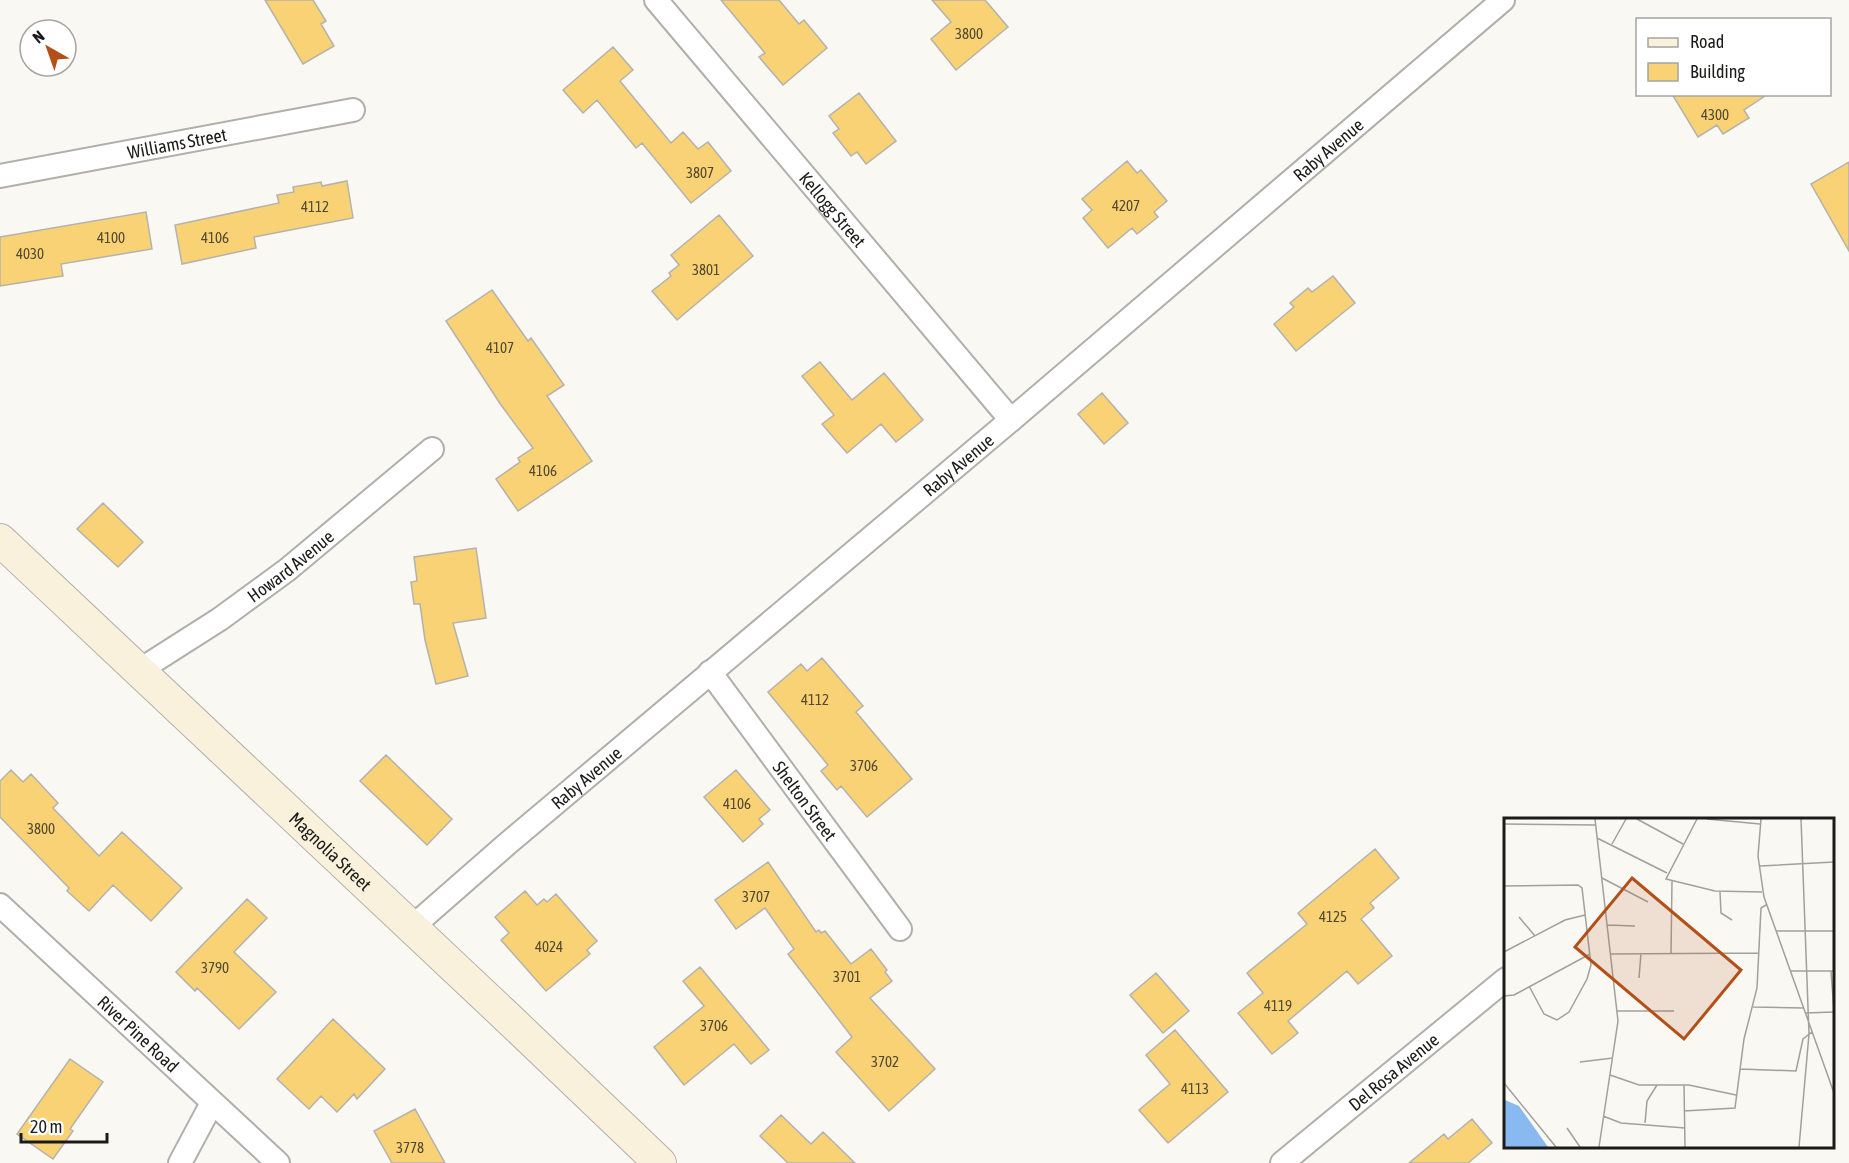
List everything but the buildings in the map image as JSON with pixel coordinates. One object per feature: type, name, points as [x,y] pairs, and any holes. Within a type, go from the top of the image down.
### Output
[{"type":"street","name":"Kellogg Street","points":[[656,0],[1011,420]]},
{"type":"street","name":"Raby Avenue","points":[[411,928],[1503,0]]},
{"type":"street","name":"Williams Street","points":[[0,176],[353,110]]},
{"type":"street","name":"Howard Avenue","points":[[140,670],[220,619],[286,570],[432,449]]},
{"type":"street","name":"Magnolia Street","points":[[0,540],[660,1163]]},
{"type":"street","name":"Shelton Street","points":[[710,672],[900,929]]},
{"type":"street","name":"River Pine Road","points":[[0,905],[278,1163]]},
{"type":"street","name":"Del Rosa Avenue","points":[[1282,1163],[1504,981]]},
{"type":"street","points":[[180,1163],[212,1103]]}]
